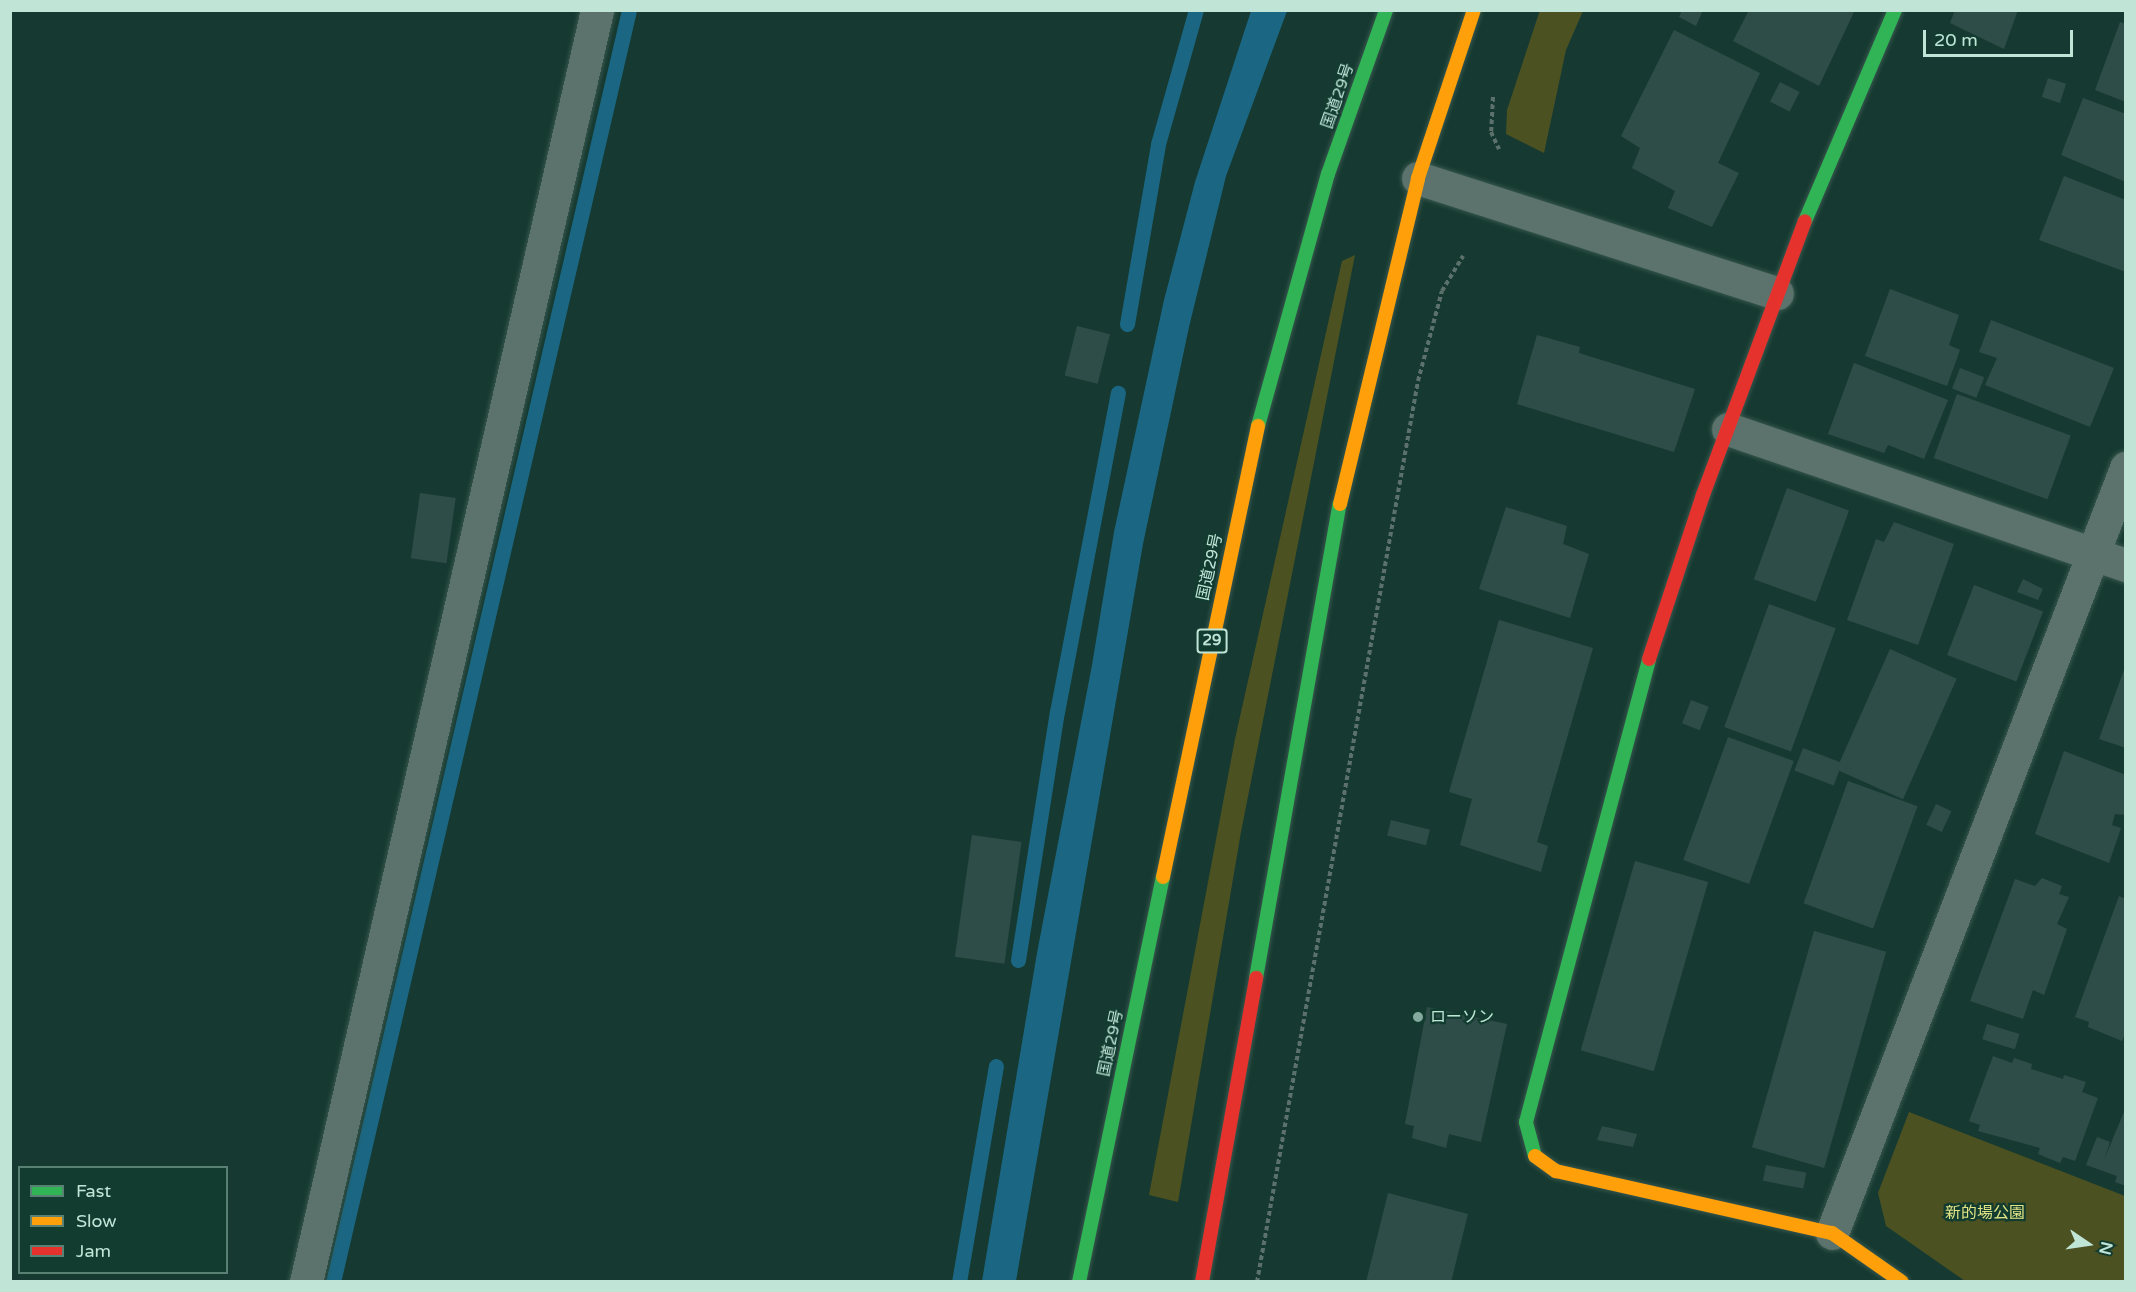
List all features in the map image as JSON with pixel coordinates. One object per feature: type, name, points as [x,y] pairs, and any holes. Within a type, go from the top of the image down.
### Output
[{"type":"main road","name":"国道29号","points":[[1079,1281],[1251,453],[1328,174],[1386,10]]},
{"type":"main road","points":[[1202,1281],[1344,483],[1418,178],[1474,10]]},
{"type":"main road","points":[[1895,10],[1802,227],[1777,293],[1641,682],[1526,1122],[1533,1154],[1556,1172],[1832,1233],[1902,1281]]},
{"type":"street","points":[[306,1281],[597,10]]},
{"type":"street","points":[[1418,178],[1777,293]]},
{"type":"street","points":[[1728,429],[2126,565]]},
{"type":"street","points":[[1832,1233],[2126,468]]},
{"type":"path","points":[[1495,90],[1491,132],[1498,149]]},
{"type":"path","points":[[1257,1281],[1418,381],[1442,291],[1463,256]]},
{"type":"green space","points":[[1540,10],[1583,11],[1566,50],[1544,153],[1506,134],[1507,110]]},
{"type":"green space","points":[[1355,255],[1241,832],[1178,1202],[1149,1195],[1235,739],[1342,261]]},
{"type":"green space","name":"新的場公園","points":[[1909,1112],[2125,1196],[2125,1281],[1965,1281],[1886,1226],[1878,1193]]},
{"type":"water","points":[[1251,11],[1287,11],[1226,176],[1189,327],[1143,544],[1016,1281],[982,1281],[1037,953],[1092,665],[1114,532],[1164,300],[1195,182]]},
{"type":"building","points":[[1682,10],[1703,10],[1696,26],[1679,17]]},
{"type":"building","points":[[1749,10],[1855,10],[1819,86],[1733,41]]},
{"type":"building","points":[[1955,10],[2018,10],[2004,49],[1950,23]]},
{"type":"building","points":[[2120,22],[2126,24],[2126,102],[2095,90]]},
{"type":"building","points":[[1674,30],[1760,73],[1718,163],[1739,173],[1712,227],[1668,208],[1675,191],[1632,168],[1640,148],[1621,136]]},
{"type":"building","points":[[2048,78],[2066,84],[2060,103],[2042,97]]},
{"type":"building","points":[[1780,82],[1800,92],[1790,112],[1770,102]]},
{"type":"building","points":[[2083,98],[2126,114],[2126,182],[2061,155]]},
{"type":"building","points":[[2064,176],[2126,200],[2126,272],[2039,240]]},
{"type":"building","points":[[1890,289],[1959,315],[1949,345],[1960,350],[1947,386],[1865,356]]},
{"type":"building","points":[[1991,320],[2114,368],[2090,427],[1985,385],[1997,358],[1979,352]]},
{"type":"building","points":[[1077,326],[1110,334],[1098,384],[1065,375]]},
{"type":"building","points":[[1537,335],[1580,347],[1579,353],[1695,389],[1674,452],[1517,404]]},
{"type":"building","points":[[1854,363],[1948,400],[1924,459],[1888,445],[1884,453],[1828,434]]},
{"type":"building","points":[[1960,368],[1984,377],[1976,398],[1952,389]]},
{"type":"building","points":[[1957,394],[2071,435],[2047,499],[1934,458]]},
{"type":"building","points":[[1787,488],[1849,511],[1816,602],[1754,579]]},
{"type":"building","points":[[420,493],[456,498],[446,563],[411,558]]},
{"type":"building","points":[[1506,507],[1567,526],[1563,544],[1589,554],[1570,618],[1479,589]]},
{"type":"building","points":[[1894,522],[1954,544],[1918,645],[1847,620],[1876,539],[1884,542]]},
{"type":"building","points":[[2023,579],[2043,589],[2038,600],[2017,592]]},
{"type":"building","points":[[1974,585],[2043,612],[2016,682],[1947,655]]},
{"type":"building","points":[[1769,604],[1836,628],[1791,751],[1724,727]]},
{"type":"building","points":[[1499,620],[1593,648],[1537,842],[1548,846],[1541,872],[1460,845],[1472,799],[1449,792]]},
{"type":"building","points":[[1890,649],[1957,679],[1903,799],[1836,770]]},
{"type":"building","points":[[2126,667],[2126,748],[2099,739]]},
{"type":"building","points":[[1691,700],[1709,707],[1700,730],[1682,723]]},
{"type":"building","points":[[1728,737],[1794,761],[1749,884],[1683,860]]},
{"type":"building","points":[[1803,748],[1842,763],[1834,785],[1794,770]]},
{"type":"building","points":[[2064,751],[2126,775],[2126,815],[2115,814],[2112,825],[2121,828],[2109,863],[2035,834]]},
{"type":"building","points":[[1848,781],[1918,806],[1873,928],[1804,903]]},
{"type":"building","points":[[1936,804],[1951,811],[1942,832],[1926,825]]},
{"type":"building","points":[[1391,820],[1430,830],[1426,845],[1387,836]]},
{"type":"building","points":[[972,835],[1022,842],[1004,964],[955,957]]},
{"type":"building","points":[[1635,861],[1708,882],[1654,1071],[1581,1050]]},
{"type":"building","points":[[2042,878],[2062,886],[2059,894],[2069,897],[2057,924],[2067,929],[2044,995],[2033,990],[2023,1019],[1970,1001],[2015,879],[2035,886]]},
{"type":"building","points":[[2119,896],[2126,899],[2126,1031],[2122,1041],[2088,1027],[2089,1022],[2075,1017]]},
{"type":"building","points":[[1814,931],[1886,952],[1824,1168],[1752,1147]]},
{"type":"building","points":[[1427,1007],[1507,1024],[1481,1142],[1449,1134],[1446,1148],[1412,1138],[1414,1126],[1405,1124]]},
{"type":"building","points":[[1987,1024],[2020,1034],[2015,1049],[1982,1039]]},
{"type":"building","points":[[1993,1056],[2012,1063],[2014,1058],[2032,1064],[2031,1069],[2063,1079],[2064,1075],[2086,1082],[2082,1092],[2098,1098],[2075,1161],[2063,1157],[2060,1163],[2038,1154],[2040,1148],[1978,1131],[1980,1125],[1969,1121]]},
{"type":"building","points":[[2126,1107],[2126,1186],[2115,1182],[2117,1176],[2086,1165],[2097,1137],[2110,1142],[2104,1160]]},
{"type":"building","points":[[1602,1126],[1637,1134],[1633,1147],[1597,1140]]},
{"type":"building","points":[[1766,1165],[1806,1173],[1803,1189],[1763,1181]]},
{"type":"building","points":[[1388,1193],[1468,1214],[1451,1282],[1366,1282]]},
{"type":"waterway","points":[[333,1282],[629,10]]},
{"type":"waterway","points":[[1127,324],[1158,144],[1196,10]]},
{"type":"waterway","points":[[1018,960],[1057,712],[1118,393]]},
{"type":"waterway","points":[[959,1282],[996,1066]]},
{"type":"traffic: fast","points":[[1258,426],[1328,174],[1386,10]]},
{"type":"traffic: fast","points":[[1805,221],[1895,10]]},
{"type":"traffic: fast","points":[[1256,978],[1340,504]]},
{"type":"traffic: fast","points":[[1535,1156],[1526,1122],[1649,659]]},
{"type":"traffic: fast","points":[[1079,1282],[1163,877]]},
{"type":"traffic: slow","points":[[1340,504],[1418,178],[1474,10]]},
{"type":"traffic: slow","points":[[1163,877],[1258,426]]},
{"type":"traffic: slow","points":[[1535,1156],[1556,1171],[1832,1233],[1902,1282]]},
{"type":"traffic: jam","points":[[1649,659],[1703,495],[1805,221]]},
{"type":"traffic: jam","points":[[1202,1282],[1256,978]]},
{"type":"place","name":"ローソン","points":[[1418,1017]]}]
